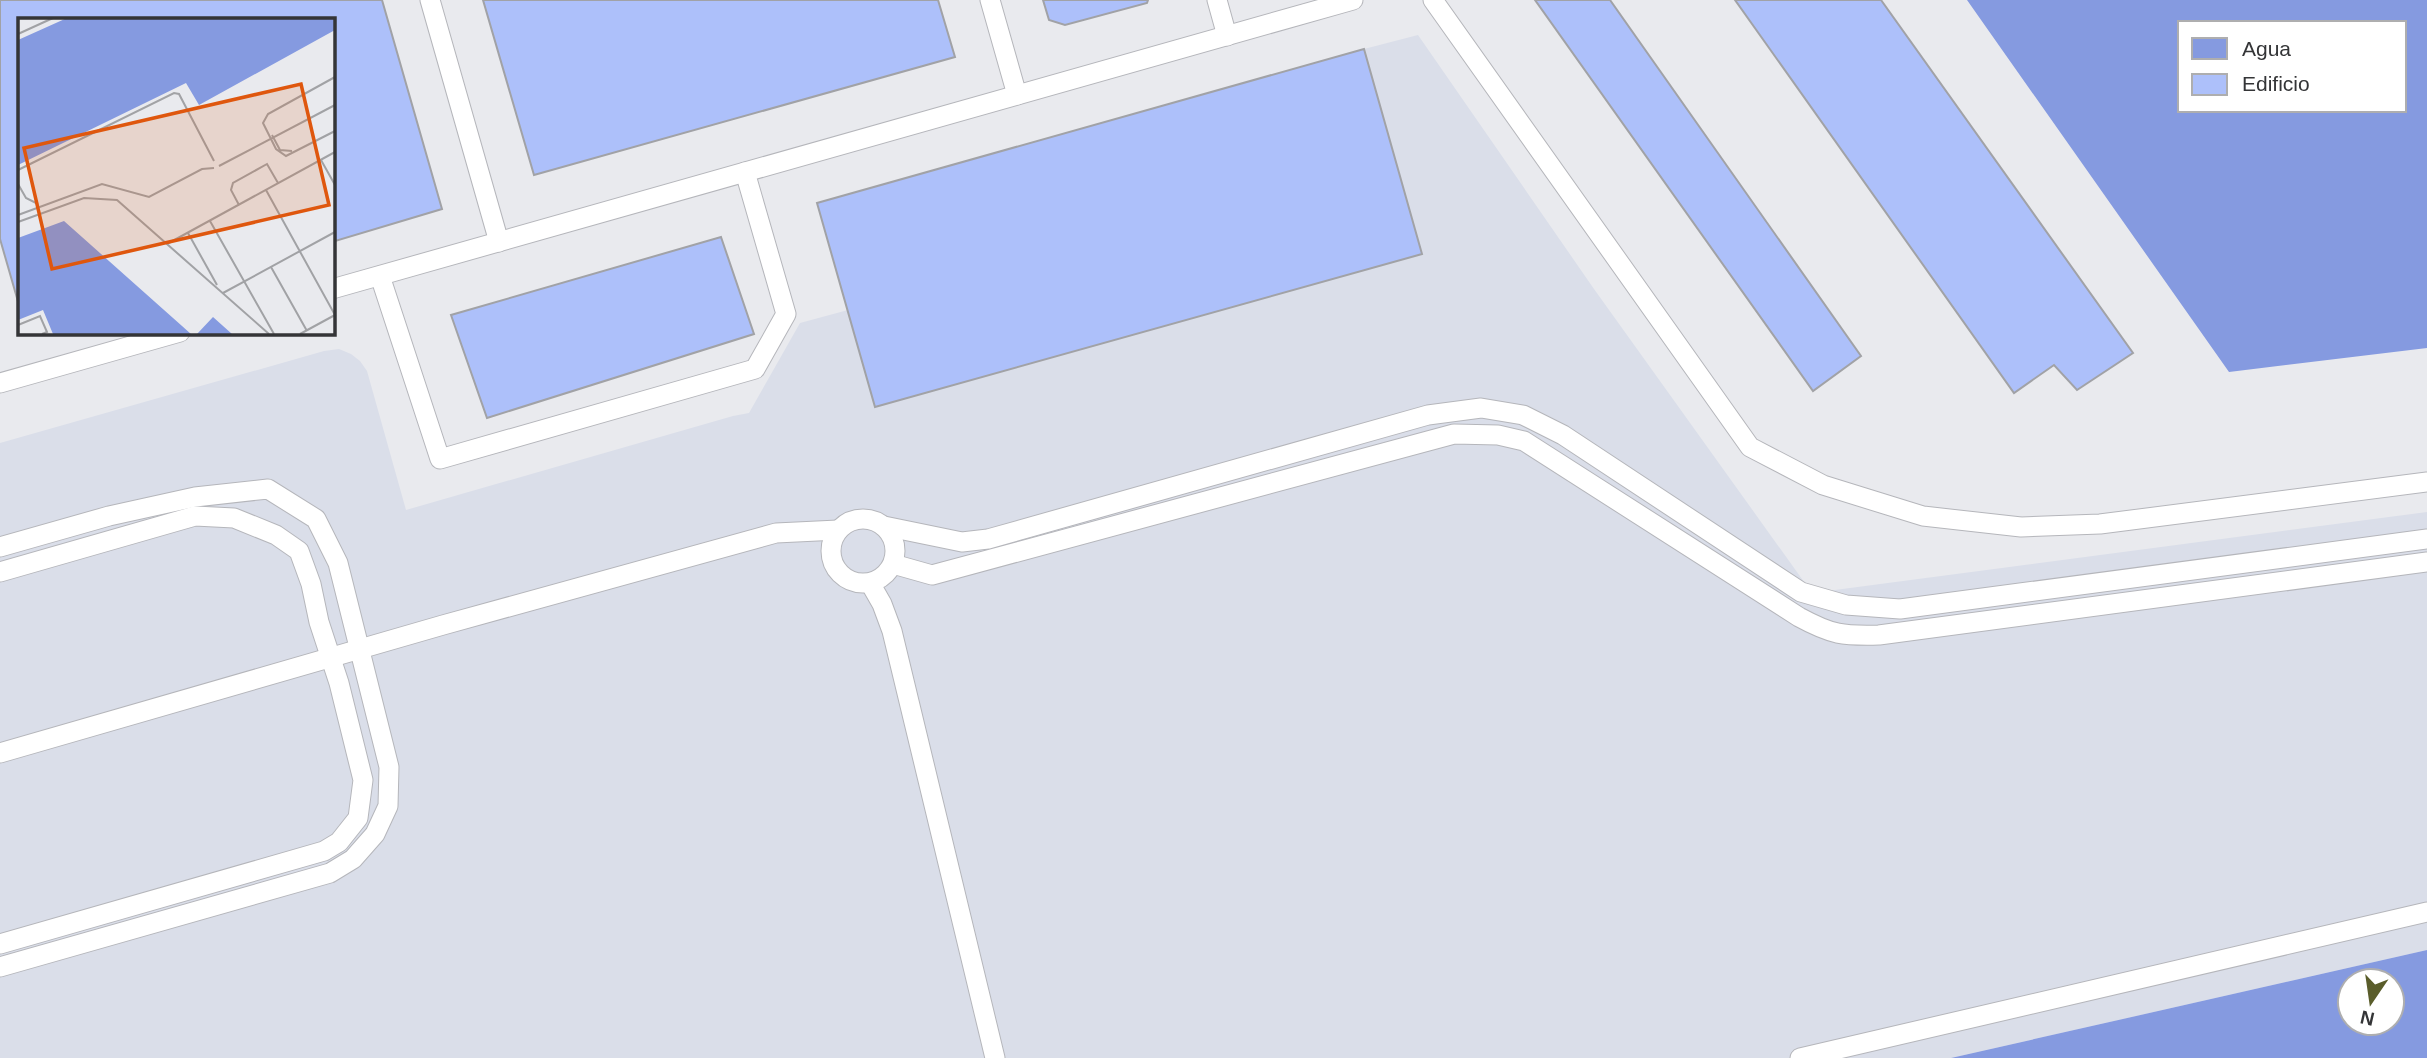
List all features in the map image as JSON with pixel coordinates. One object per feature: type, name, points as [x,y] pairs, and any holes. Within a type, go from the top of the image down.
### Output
[{"type":"lane","points":[[430,0],[499,242]]},
{"type":"lane","points":[[990,0],[1017,95]]},
{"type":"lane","points":[[1217,0],[1227,36]]},
{"type":"lane","points":[[334,288],[1353,0]]},
{"type":"lane","points":[[1433,0],[1750,446],[1823,485],[1923,516],[2021,527],[2100,524],[2427,482]]},
{"type":"lane","points":[[380,276],[440,459],[453,456],[755,369],[786,314],[745,172]]},
{"type":"lane","points":[[0,383],[173,334]]},
{"type":"lane","points":[[884,526],[895,543],[893,564],[888,573],[870,583],[855,583],[842,576],[832,564],[832,540],[838,530],[852,520],[868,519],[884,526],[962,542],[988,539],[1428,415],[1480,408],[1523,415],[1563,435],[1801,592],[1846,606],[1900,609],[2427,539]]},
{"type":"lane","points":[[893,564],[932,576],[1454,434],[1498,435],[1524,441],[1799,617],[1826,632],[1847,636],[1907,631],[2424,564]]},
{"type":"lane","points":[[0,547],[109,516],[182,500],[268,489],[316,519],[338,563],[389,767],[388,806],[375,834],[353,859],[330,873],[0,967]]},
{"type":"lane","points":[[0,572],[195,516],[234,518],[276,535],[299,551],[311,584],[363,780],[358,818],[339,842],[324,851],[0,944]]},
{"type":"lane","points":[[0,753],[776,533],[838,530]]},
{"type":"lane","points":[[870,583],[882,604],[892,631],[995,1058]]},
{"type":"lane","points":[[1800,1058],[2427,912]]},
{"type":"shaded area","points":[[1418,35],[1594,289],[1812,593],[2427,512],[2427,950],[2352,967],[2336,967],[2336,971],[1951,1058],[0,1058],[0,443],[339,349],[360,361],[367,371],[406,510],[749,413],[800,323],[848,310],[876,407],[1421,254],[1364,49]]},
{"type":"water","points":[[1967,0],[2427,0],[2427,348],[2229,372]]},
{"type":"water","points":[[2427,950],[2427,1058],[1951,1058],[2336,971],[2336,1037],[2406,1037],[2406,967],[2352,967]]},
{"type":"building","points":[[0,0],[382,0],[442,209],[334,241],[334,18],[18,18],[18,302],[0,239]]},
{"type":"building","points":[[483,0],[938,0],[955,57],[534,175]]},
{"type":"building","points":[[1043,0],[1148,0],[1147,3],[1065,25],[1049,20]]},
{"type":"building","points":[[1535,0],[1610,0],[1861,356],[1813,391]]},
{"type":"building","points":[[1735,0],[1881,0],[2133,353],[2077,390],[2054,365],[2014,393]]},
{"type":"building","points":[[1364,49],[1422,254],[875,407],[817,203]]},
{"type":"building","points":[[721,237],[754,334],[487,418],[451,315]]}]
